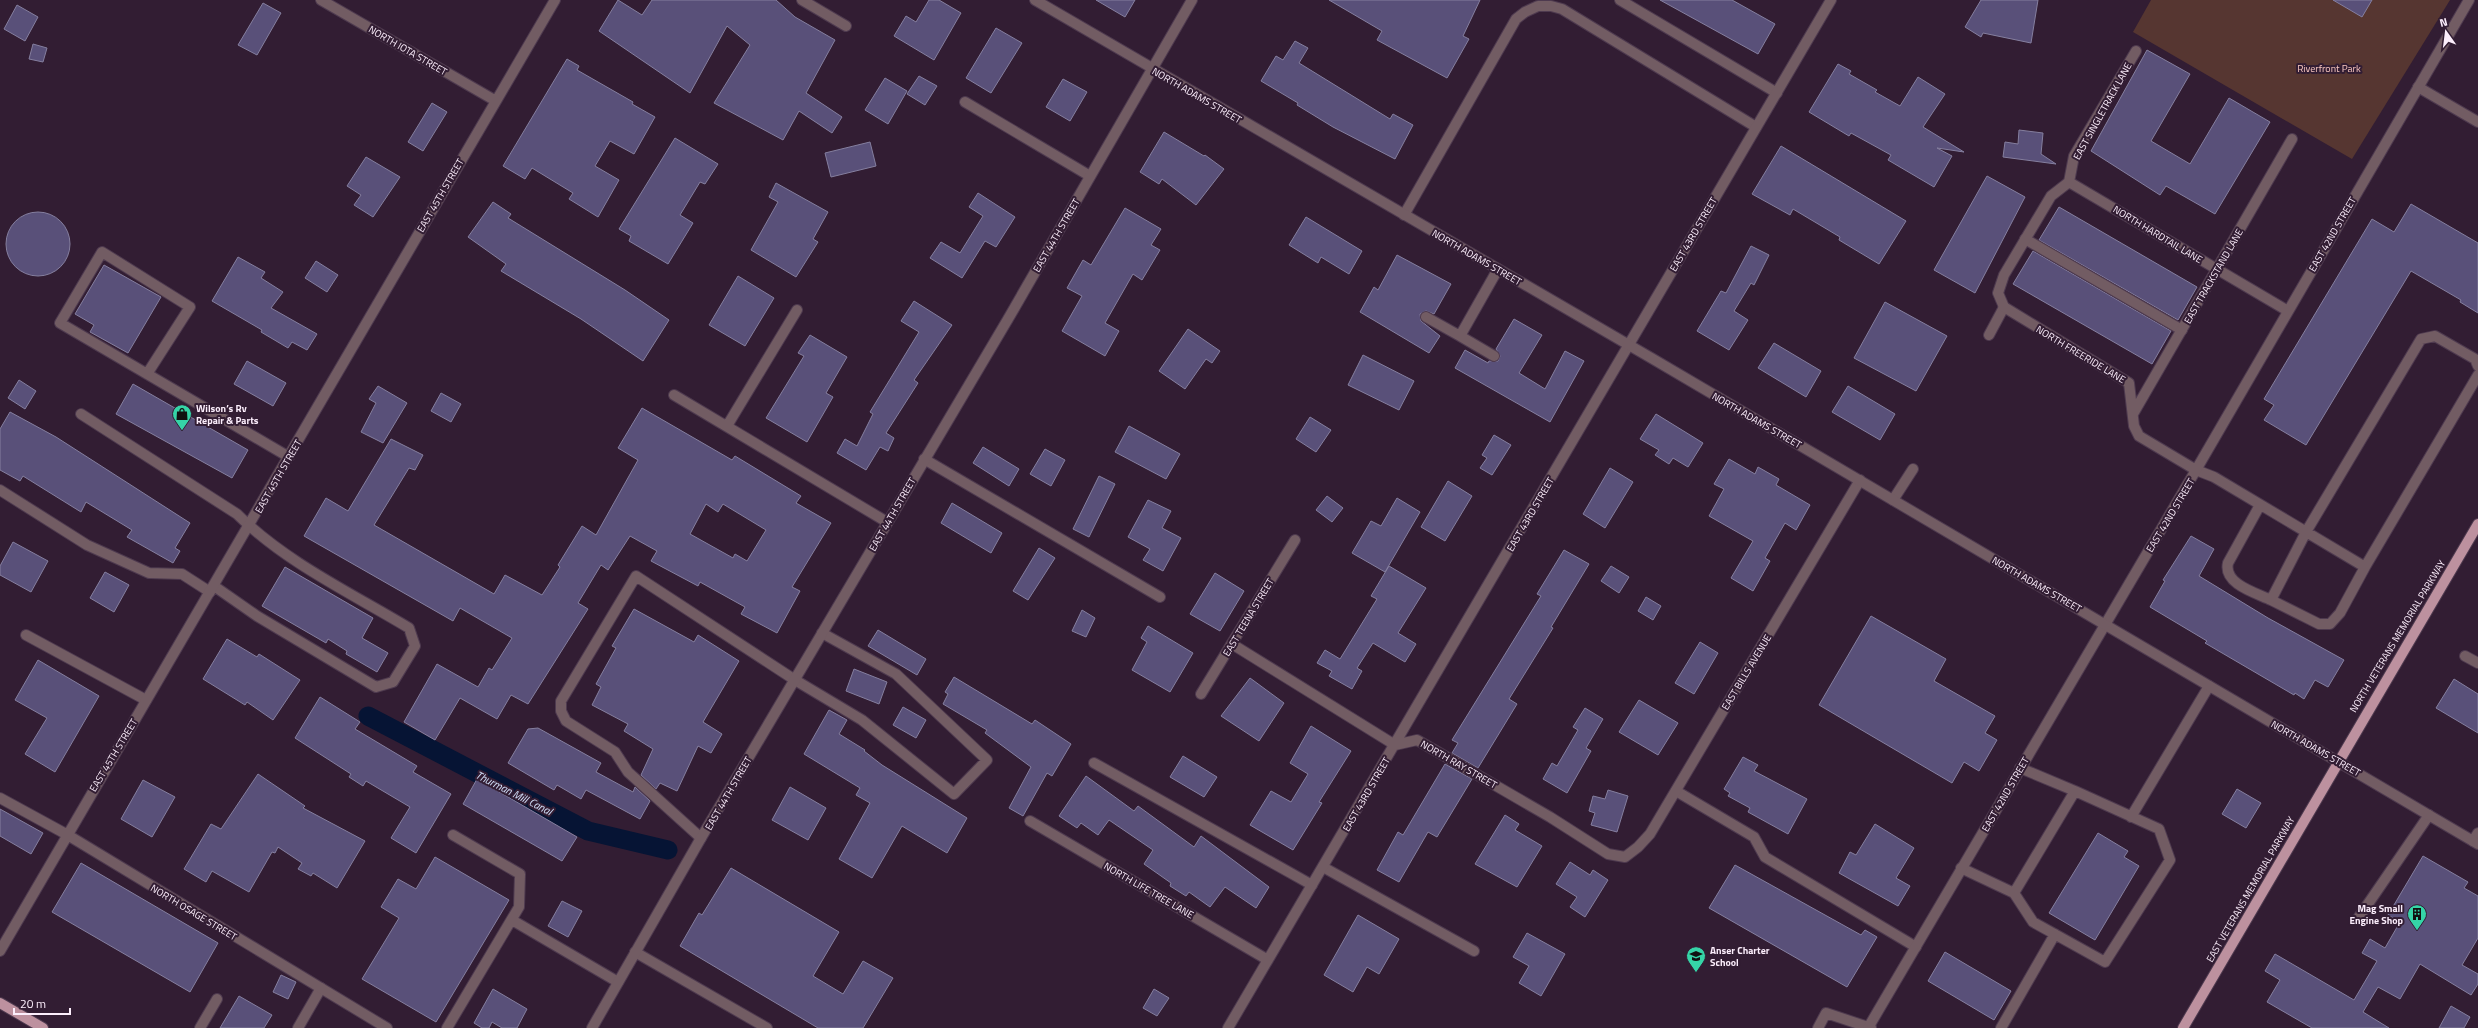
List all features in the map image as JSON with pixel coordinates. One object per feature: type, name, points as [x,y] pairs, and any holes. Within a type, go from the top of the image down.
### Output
[{"type":"main road","name":"NORTH VETERANS MEMORIAL PARKWAY","points":[[2338,761],[2478,524]]},
{"type":"main road","name":"EAST VETERANS MEMORIAL PARKWAY","points":[[2183,1028],[2338,761]]},
{"type":"main road","points":[[0,1003],[43,1028]]},
{"type":"street","name":"NORTH IOTA STREET","points":[[321,0],[496,101]]},
{"type":"street","name":"EAST 45TH STREET","points":[[0,951],[66,834],[249,526],[555,0]]},
{"type":"street","points":[[802,0],[846,26]]},
{"type":"street","name":"NORTH ADAMS STREET","points":[[1035,0],[1860,480],[2429,815],[2476,839]]},
{"type":"street","name":"EAST 44TH STREET","points":[[592,1028],[701,838],[795,680],[1192,0]]},
{"type":"street","points":[[1620,0],[1777,92]]},
{"type":"street","name":"EAST 43RD STREET","points":[[1228,1028],[1831,0]]},
{"type":"street","name":"EAST 42ND STREET","points":[[1869,1028],[2469,0]]},
{"type":"street","points":[[1404,215],[1516,19],[1525,12],[1538,6],[1551,6],[1582,20],[1756,127]]},
{"type":"street","name":"EAST SINGLETRACK LANE","points":[[2069,182],[2074,156],[2136,51]]},
{"type":"street","points":[[2418,86],[2478,122]]},
{"type":"street","points":[[965,102],[1090,176]]},
{"type":"street","name":"EAST TRACKSTAND LANE","points":[[2133,414],[2292,138]]},
{"type":"street","points":[[1989,335],[2004,308],[1998,293],[2004,275],[2051,196],[2069,182]]},
{"type":"street","name":"NORTH HARDTAIL LANE","points":[[2069,182],[2288,312]]},
{"type":"street","points":[[2025,239],[2182,330]]},
{"type":"street","points":[[148,374],[190,307],[102,252],[60,323],[289,457]]},
{"type":"street","points":[[1460,336],[1498,269]]},
{"type":"street","name":"NORTH FREERIDE LANE","points":[[2004,308],[2129,382],[2134,426],[2139,436],[2196,470],[2214,477],[2365,567]]},
{"type":"street","points":[[727,426],[797,310]]},
{"type":"street","points":[[1426,317],[1494,356]]},
{"type":"street","points":[[2271,600],[2306,532],[2421,339],[2435,336],[2475,359],[2478,366]]},
{"type":"street","points":[[2260,505],[2228,563],[2227,573],[2232,580],[2319,624],[2330,624],[2340,613],[2365,567],[2478,375]]},
{"type":"street","points":[[674,395],[887,522]]},
{"type":"street","points":[[0,490],[87,546],[149,573],[182,574],[212,589],[376,687],[393,682],[414,646],[409,628],[291,558],[249,526],[237,514],[81,414]]},
{"type":"street","points":[[924,459],[1160,597]]},
{"type":"street","points":[[1893,500],[1913,469]]},
{"type":"street","name":"EAST BILLS AVENUE","points":[[1625,857],[1638,847],[1650,834],[1860,480]]},
{"type":"street","name":"EAST TEENA STREET","points":[[1201,694],[1295,540]]},
{"type":"street","points":[[701,838],[628,772],[615,752],[566,721],[561,712],[561,701],[636,576],[795,680],[862,720],[954,794],[987,760],[896,674],[822,633]]},
{"type":"street","points":[[26,636],[146,700]]},
{"type":"street","points":[[1232,644],[1394,744]]},
{"type":"street","points":[[2465,656],[2478,663]]},
{"type":"street","points":[[2131,817],[2209,686]]},
{"type":"street","name":"NORTH RAY STREET","points":[[1394,744],[1417,740],[1550,816],[1608,854],[1625,857]]},
{"type":"street","points":[[1094,763],[1312,885]]},
{"type":"street","points":[[1961,868],[2014,893],[2033,922],[2105,962],[2170,860],[2159,828],[2020,768]]},
{"type":"street","points":[[1676,791],[1754,837],[1765,857],[1916,947]]},
{"type":"street","points":[[2014,893],[2075,791]]},
{"type":"street","name":"NORTH OSAGE STREET","points":[[0,798],[66,834],[388,1028]]},
{"type":"street","points":[[2359,917],[2429,815]]},
{"type":"street","name":"NORTH LIFE TREE LANE","points":[[1030,821],[1268,960]]},
{"type":"street","points":[[446,1028],[519,907],[520,874],[453,835]]},
{"type":"street","points":[[1323,867],[1474,952]]},
{"type":"street","points":[[512,920],[618,982]]},
{"type":"street","points":[[2001,1028],[2055,934]]},
{"type":"street","points":[[635,952],[767,1028]]},
{"type":"street","points":[[298,1028],[321,988]]},
{"type":"street","points":[[200,1028],[217,999]]},
{"type":"street","points":[[1818,1028],[1826,1013],[1869,1028]]},
{"type":"green space","name":"Riverfront Park","points":[[2151,0],[2450,0],[2352,159],[2133,32]]},
{"type":"building","points":[[618,0],[642,15],[652,0],[776,0],[795,17],[835,40],[806,93],[842,117],[832,133],[799,111],[783,140],[714,103],[750,45],[727,26],[690,93],[599,31]]},
{"type":"building","points":[[929,0],[939,0],[961,13],[934,60],[894,36],[906,16],[916,22]]},
{"type":"building","points":[[1096,0],[1135,0],[1125,17]]},
{"type":"building","points":[[1329,0],[1480,0],[1463,36],[1469,39],[1447,78],[1377,40],[1382,31]]},
{"type":"building","points":[[1660,0],[1732,0],[1775,24],[1758,54]]},
{"type":"building","points":[[1981,0],[2038,0],[2031,43],[1983,33],[1981,37],[1965,27]]},
{"type":"building","points":[[2333,0],[2372,0],[2362,17]]},
{"type":"building","points":[[263,3],[281,13],[257,55],[238,45]]},
{"type":"building","points":[[17,5],[38,17],[25,41],[4,29]]},
{"type":"building","points":[[996,28],[1022,43],[991,93],[966,78]]},
{"type":"building","points":[[1295,41],[1308,48],[1299,63],[1390,119],[1393,114],[1413,125],[1395,159],[1333,127],[1297,105],[1298,103],[1261,81],[1276,56],[1283,60]]},
{"type":"building","points":[[33,44],[47,48],[43,62],[29,59]]},
{"type":"building","points":[[2147,50],[2190,74],[2151,141],[2190,164],[2229,98],[2270,122],[2215,214],[2166,186],[2160,195],[2091,151]]},
{"type":"building","points":[[567,59],[579,66],[577,70],[633,102],[632,104],[655,117],[634,154],[610,141],[595,166],[619,180],[598,217],[569,199],[573,193],[532,168],[525,179],[503,166]]},
{"type":"building","points":[[1838,64],[1851,71],[1849,74],[1877,90],[1875,92],[1900,106],[1918,77],[1945,94],[1923,127],[1964,152],[1937,148],[1952,156],[1934,187],[1888,160],[1891,155],[1851,133],[1849,136],[1809,112]]},
{"type":"building","points":[[919,76],[937,86],[925,105],[907,94]]},
{"type":"building","points":[[885,78],[907,91],[888,124],[865,110]]},
{"type":"building","points":[[1063,79],[1087,92],[1070,121],[1046,107]]},
{"type":"building","points":[[432,103],[447,112],[423,151],[408,142]]},
{"type":"building","points":[[2019,130],[2043,133],[2041,154],[2056,164],[2003,157],[2005,142],[2018,144]]},
{"type":"building","points":[[1164,132],[1204,156],[1205,155],[1224,169],[1196,205],[1162,179],[1159,184],[1140,172]]},
{"type":"building","points":[[675,138],[718,164],[705,184],[700,182],[680,215],[693,223],[668,264],[629,241],[631,236],[619,229]]},
{"type":"building","points":[[870,142],[876,166],[831,177],[825,153]]},
{"type":"building","points":[[1781,146],[1906,221],[1879,264],[1839,240],[1840,237],[1793,209],[1790,215],[1752,194]]},
{"type":"building","points":[[366,157],[400,177],[373,217],[354,205],[361,195],[347,186]]},
{"type":"building","points":[[1987,176],[2025,197],[1975,293],[1934,270]]},
{"type":"building","points":[[776,183],[828,212],[813,239],[818,242],[796,277],[751,250],[778,202],[769,197]]},
{"type":"building","points":[[978,193],[1015,217],[996,247],[985,241],[962,278],[930,258],[941,242],[960,253],[983,216],[969,207]]},
{"type":"building","points":[[493,202],[511,214],[508,218],[625,290],[669,320],[643,361],[581,319],[501,271],[506,264],[468,237]]},
{"type":"building","points":[[2411,204],[2478,243],[2478,313],[2460,302],[2461,300],[2411,271],[2306,445],[2264,420],[2274,405],[2264,399],[2372,219],[2394,232]]},
{"type":"building","points":[[2059,207],[2197,287],[2178,320],[2039,240]]},
{"type":"building","points":[[1125,208],[1161,229],[1151,245],[1160,250],[1142,280],[1133,274],[1105,323],[1119,331],[1105,356],[1062,331],[1082,296],[1067,288],[1083,260],[1091,265]]},
{"type":"building","points":[[38,212],[56,218],[64,226],[70,244],[64,262],[56,270],[38,276],[20,270],[12,262],[6,244],[12,226],[20,218]]},
{"type":"building","points":[[1306,217],[1362,251],[1349,274],[1321,257],[1318,263],[1289,245]]},
{"type":"building","points":[[1751,246],[1769,255],[1754,285],[1751,283],[1734,311],[1748,320],[1729,350],[1697,331],[1721,291],[1726,293]]},
{"type":"building","points":[[2033,251],[2171,331],[2152,364],[2013,284]]},
{"type":"building","points":[[1397,255],[1451,284],[1434,314],[1426,311],[1420,314],[1421,321],[1440,336],[1429,353],[1360,312],[1374,287],[1378,290]]},
{"type":"building","points":[[238,257],[265,272],[261,278],[283,292],[271,308],[317,334],[307,350],[292,342],[288,348],[261,332],[262,330],[212,301]]},
{"type":"building","points":[[316,261],[338,275],[327,292],[305,278]]},
{"type":"building","points":[[104,265],[161,297],[128,353],[90,332],[94,325],[75,314]]},
{"type":"building","points":[[738,276],[774,298],[745,346],[709,325]]},
{"type":"building","points":[[914,301],[952,325],[914,380],[918,383],[886,433],[894,438],[888,451],[880,447],[866,470],[837,453],[845,439],[857,446],[873,414],[870,412],[919,332],[901,321]]},
{"type":"building","points":[[1885,302],[1947,336],[1916,391],[1854,358]]},
{"type":"building","points":[[1514,319],[1542,335],[1519,373],[1545,389],[1565,351],[1584,361],[1550,422],[1455,368],[1465,350],[1488,363],[1489,361],[1498,361],[1500,356],[1496,349]]},
{"type":"building","points":[[1188,329],[1220,351],[1212,363],[1206,359],[1185,389],[1159,371]]},
{"type":"building","points":[[810,335],[847,357],[826,393],[833,397],[807,442],[766,418],[804,356],[798,353]]},
{"type":"building","points":[[1774,343],[1821,371],[1806,397],[1758,368]]},
{"type":"building","points":[[1363,355],[1414,381],[1399,410],[1348,385]]},
{"type":"building","points":[[247,361],[286,383],[273,406],[234,384]]},
{"type":"building","points":[[19,380],[36,391],[25,409],[8,398]]},
{"type":"building","points":[[133,384],[248,450],[232,478],[116,414]]},
{"type":"building","points":[[378,386],[407,403],[383,443],[361,432],[376,403],[369,399]]},
{"type":"building","points":[[1848,386],[1895,414],[1880,440],[1832,412]]},
{"type":"building","points":[[441,393],[461,404],[451,422],[431,411]]},
{"type":"building","points":[[642,408],[732,460],[735,456],[801,496],[796,503],[831,523],[792,587],[800,591],[777,633],[741,614],[745,607],[700,582],[698,586],[651,561],[657,551],[630,536],[608,570],[601,565],[578,603],[588,609],[528,704],[511,695],[497,719],[460,698],[435,740],[404,722],[437,664],[478,687],[489,668],[492,670],[512,638],[460,608],[453,621],[304,536],[326,498],[348,511],[391,439],[423,455],[415,470],[409,468],[374,525],[494,594],[505,575],[542,595],[560,567],[558,565],[582,526],[596,535],[638,460],[618,448]],"holes":[[[706,504],[718,512],[723,504],[766,530],[747,561],[735,554],[733,558],[690,534]]]},
{"type":"building","points":[[10,412],[56,437],[190,523],[175,548],[180,551],[173,563],[127,537],[132,530],[86,502],[81,512],[23,476],[20,481],[0,470],[0,429]]},
{"type":"building","points":[[1656,414],[1703,443],[1688,467],[1673,458],[1669,464],[1655,455],[1659,450],[1640,439]]},
{"type":"building","points":[[1310,417],[1331,430],[1316,452],[1296,439]]},
{"type":"building","points":[[1129,426],[1180,454],[1166,479],[1115,452]]},
{"type":"building","points":[[1494,435],[1511,445],[1492,475],[1480,468],[1487,458],[1482,455]]},
{"type":"building","points":[[983,447],[1019,469],[1009,486],[973,463]]},
{"type":"building","points":[[1045,449],[1065,460],[1051,486],[1030,474]]},
{"type":"building","points":[[1729,459],[1755,474],[1758,467],[1779,479],[1776,485],[1810,505],[1796,530],[1785,523],[1765,558],[1770,561],[1753,591],[1731,578],[1753,541],[1709,516],[1724,489],[1714,484]]},
{"type":"building","points":[[1610,468],[1633,482],[1605,528],[1583,514]]},
{"type":"building","points":[[1099,476],[1115,484],[1089,537],[1073,529]]},
{"type":"building","points":[[1448,481],[1472,496],[1445,541],[1421,527]]},
{"type":"building","points":[[1327,496],[1343,508],[1332,522],[1316,510]]},
{"type":"building","points":[[1397,498],[1420,512],[1385,572],[1352,553],[1371,521],[1381,526]]},
{"type":"building","points":[[1148,500],[1171,511],[1162,528],[1181,538],[1163,571],[1143,560],[1150,549],[1128,537]]},
{"type":"building","points":[[952,503],[1002,533],[991,553],[941,523]]},
{"type":"building","points":[[2191,536],[2214,549],[2199,576],[2268,618],[2344,660],[2328,687],[2315,680],[2304,699],[2295,693],[2294,695],[2205,643],[2207,641],[2150,607],[2165,581],[2163,580]]},
{"type":"building","points":[[13,542],[48,561],[31,592],[0,575],[0,566]]},
{"type":"building","points":[[1039,548],[1055,558],[1028,600],[1013,591]]},
{"type":"building","points":[[1564,550],[1589,564],[1551,627],[1553,628],[1509,699],[1517,704],[1478,768],[1452,753],[1458,743],[1452,740],[1541,596],[1537,594]]},
{"type":"building","points":[[1389,566],[1426,588],[1398,633],[1416,644],[1405,662],[1373,643],[1357,668],[1362,671],[1352,689],[1329,676],[1332,671],[1317,663],[1325,650],[1340,659],[1377,599],[1371,596]]},
{"type":"building","points":[[1611,566],[1629,577],[1619,593],[1601,581]]},
{"type":"building","points":[[285,567],[373,618],[362,638],[388,653],[377,672],[346,654],[347,651],[328,639],[326,643],[262,606]]},
{"type":"building","points":[[105,572],[129,585],[114,612],[90,598]]},
{"type":"building","points":[[1215,573],[1244,591],[1220,631],[1190,614]]},
{"type":"building","points":[[1646,597],[1661,606],[1653,620],[1638,611]]},
{"type":"building","points":[[634,609],[694,642],[698,635],[739,661],[703,722],[722,734],[711,753],[698,746],[677,791],[660,783],[656,789],[641,775],[653,749],[624,731],[628,724],[592,705],[601,687],[596,684],[616,648],[612,646]]},
{"type":"building","points":[[1082,610],[1095,618],[1086,637],[1072,631]]},
{"type":"building","points":[[1871,616],[1946,659],[1934,681],[1995,716],[1985,733],[1997,740],[1979,771],[1964,762],[1952,783],[1819,705]]},
{"type":"building","points":[[1148,626],[1193,653],[1170,692],[1132,670],[1147,642],[1141,638]]},
{"type":"building","points":[[878,630],[926,659],[917,675],[868,646]]},
{"type":"building","points":[[227,639],[257,657],[259,654],[300,680],[273,720],[247,702],[245,705],[203,679]]},
{"type":"building","points":[[1700,642],[1718,653],[1694,694],[1675,683]]},
{"type":"building","points":[[38,660],[99,696],[55,772],[25,754],[47,718],[15,700]]},
{"type":"building","points":[[854,669],[887,682],[879,704],[846,691]]},
{"type":"building","points":[[954,677],[1032,724],[1035,720],[1071,744],[1052,776],[1047,773],[1023,816],[1009,808],[1031,767],[985,733],[987,730],[943,704],[948,694],[945,692]]},
{"type":"building","points":[[1250,678],[1284,703],[1259,741],[1221,716]]},
{"type":"building","points":[[2454,679],[2478,694],[2478,733],[2436,708]]},
{"type":"building","points":[[320,697],[360,722],[355,729],[417,766],[413,772],[451,794],[416,853],[391,838],[410,807],[366,781],[363,786],[349,777],[351,774],[295,738]]},
{"type":"building","points":[[1639,700],[1678,723],[1658,755],[1619,732]]},
{"type":"building","points":[[903,707],[926,720],[916,738],[893,725]]},
{"type":"building","points":[[1585,708],[1603,719],[1586,748],[1591,751],[1567,793],[1543,779],[1552,763],[1557,766],[1578,730],[1573,727]]},
{"type":"building","points":[[829,710],[847,720],[839,734],[865,750],[864,751],[882,765],[967,818],[947,853],[902,826],[872,878],[839,859],[870,803],[856,795],[860,788],[804,754]]},
{"type":"building","points":[[1311,726],[1351,751],[1319,802],[1322,803],[1293,850],[1250,825],[1271,791],[1291,802],[1308,774],[1290,763]]},
{"type":"building","points":[[538,728],[601,763],[596,772],[633,792],[635,787],[650,801],[640,819],[586,790],[581,799],[557,785],[554,790],[508,763],[528,729]]},
{"type":"building","points":[[1183,756],[1217,777],[1204,797],[1170,777]]},
{"type":"building","points":[[1743,757],[1758,765],[1754,771],[1807,799],[1788,834],[1748,812],[1750,808],[1728,796],[1730,793],[1724,789]]},
{"type":"building","points":[[1445,764],[1472,779],[1437,837],[1428,832],[1399,882],[1377,870],[1398,832],[1403,835]]},
{"type":"building","points":[[258,774],[305,806],[303,808],[365,841],[337,888],[313,873],[311,876],[298,869],[302,863],[278,847],[275,853],[272,852],[249,892],[212,871],[206,882],[184,869],[211,824],[221,829]]},
{"type":"building","points":[[1086,776],[1134,811],[1138,806],[1194,847],[1201,836],[1269,887],[1256,908],[1225,887],[1210,907],[1189,892],[1186,896],[1170,886],[1171,883],[1144,864],[1153,850],[1109,820],[1098,835],[1081,823],[1077,828],[1059,816]]},
{"type":"building","points":[[477,779],[577,837],[562,861],[463,804]]},
{"type":"building","points":[[143,780],[175,797],[152,837],[121,819]]},
{"type":"building","points":[[790,787],[826,808],[808,840],[772,820]]},
{"type":"building","points":[[2237,789],[2261,803],[2246,828],[2222,814]]},
{"type":"building","points":[[1608,790],[1628,796],[1617,832],[1591,825],[1595,813],[1589,811],[1593,796],[1605,799]]},
{"type":"building","points":[[0,809],[43,833],[31,854],[0,836]]},
{"type":"building","points":[[1505,815],[1519,824],[1515,830],[1542,846],[1517,887],[1475,864]]},
{"type":"building","points":[[1875,824],[1914,848],[1896,878],[1910,886],[1898,906],[1839,873],[1850,852],[1856,855]]},
{"type":"building","points":[[2098,833],[2128,851],[2124,857],[2139,866],[2095,940],[2049,913]]},
{"type":"building","points":[[2423,856],[2468,882],[2464,888],[2478,896],[2478,938],[2462,965],[2478,974],[2478,984],[2471,995],[2420,964],[2400,999],[2378,987],[2363,1012],[2389,1028],[2312,1028],[2267,1002],[2280,980],[2265,971],[2275,954],[2354,1000],[2377,961],[2362,953],[2370,939],[2385,948],[2400,922],[2388,915]]},
{"type":"building","points":[[435,857],[509,900],[436,1022],[362,979],[399,918],[381,907],[398,879],[416,889]]},
{"type":"building","points":[[1570,862],[1590,875],[1593,870],[1608,880],[1585,917],[1570,907],[1577,897],[1556,884]]},
{"type":"building","points":[[81,863],[218,943],[190,992],[52,912]]},
{"type":"building","points":[[1735,865],[1861,935],[1865,930],[1877,937],[1847,987],[1709,908]]},
{"type":"building","points":[[731,868],[839,932],[813,976],[843,994],[863,961],[893,978],[863,1028],[818,1028],[680,946],[699,913],[702,915]]},
{"type":"building","points":[[562,901],[582,911],[568,937],[548,926]]},
{"type":"building","points":[[1358,915],[1399,939],[1379,974],[1367,967],[1353,992],[1324,975]]},
{"type":"building","points":[[1527,933],[1565,954],[1541,996],[1519,983],[1529,966],[1513,957]]},
{"type":"building","points":[[1945,952],[2011,991],[1994,1020],[1928,981]]},
{"type":"building","points":[[281,975],[296,982],[288,999],[273,992]]},
{"type":"building","points":[[493,989],[527,1009],[517,1028],[502,1028],[492,1022],[489,1028],[482,1028],[474,1023]]},
{"type":"building","points":[[1154,989],[1169,998],[1157,1016],[1143,1008]]},
{"type":"building","points":[[239,996],[272,1015],[264,1028],[220,1028]]},
{"type":"building","points":[[2451,1006],[2470,1017],[2464,1028],[2439,1028]]},
{"type":"waterway","name":"Thurman Mill Canal","points":[[368,716],[588,831],[668,850]]},
{"type":"place","name":"Wilson’s Rv Repair & Parts","points":[[182,431]]},
{"type":"place","name":"Mag Small Engine Shop","points":[[2417,931]]},
{"type":"place","name":"Anser Charter School","points":[[1696,973]]}]
